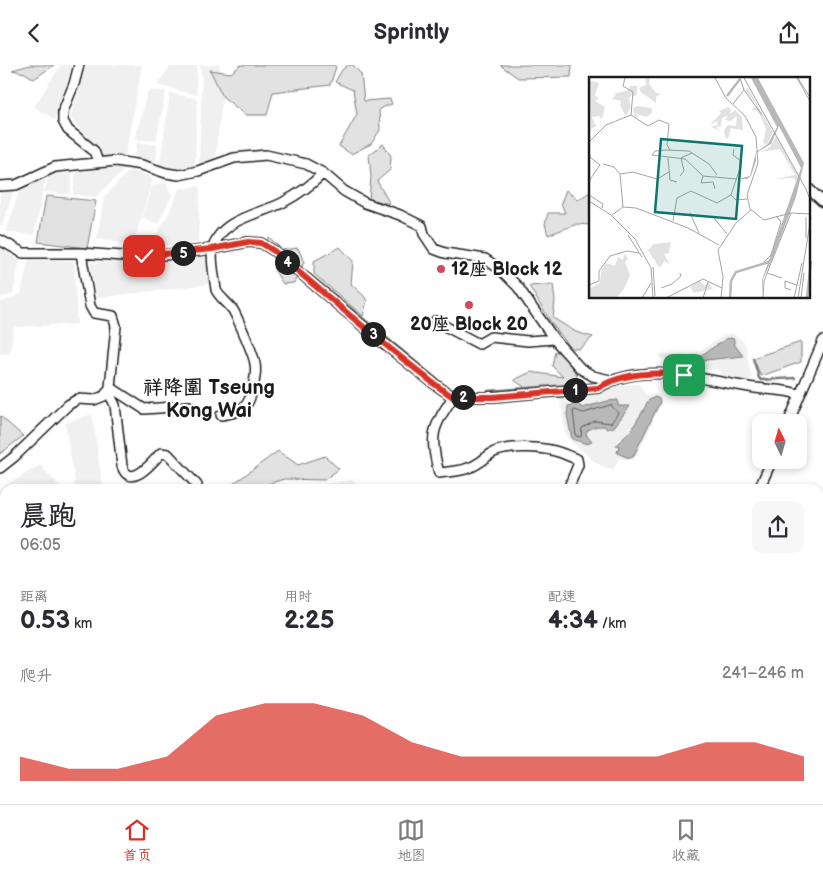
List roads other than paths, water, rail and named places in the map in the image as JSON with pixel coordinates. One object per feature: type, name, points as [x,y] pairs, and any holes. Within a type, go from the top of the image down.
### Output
[{"type":"street","points":[[79,65],[74,84],[63,111],[63,121],[68,130],[94,151],[98,162]]},
{"type":"street","points":[[0,186],[16,185],[55,167],[98,162],[116,161],[142,165],[179,175],[198,171],[234,158],[266,155],[306,164],[323,173],[344,191],[365,203],[400,215],[422,226],[424,234],[434,249],[445,253],[485,259],[500,269],[518,287],[554,339],[581,369],[593,376],[610,380],[654,373],[667,373],[756,388],[791,391],[800,395]]},
{"type":"street","points":[[221,415],[231,414],[246,405],[254,382],[256,364],[234,312],[216,290],[212,249],[215,240],[226,227],[281,203],[309,187],[323,173]]},
{"type":"street","points":[[810,190],[823,202]]},
{"type":"street","points":[[0,241],[23,253],[144,256],[212,249],[248,242],[261,243],[266,245],[433,383],[453,397],[494,397],[598,388],[610,380]]},
{"type":"street","points":[[81,253],[90,306],[94,313],[113,316],[116,326],[109,389],[114,405],[122,466],[126,474],[136,475],[144,471],[161,453],[164,453],[168,454],[196,484]]},
{"type":"street","points":[[434,321],[479,345],[491,337],[528,341],[554,339]]},
{"type":"street","points":[[792,414],[823,341]]},
{"type":"street","points":[[109,389],[144,409],[189,406]]},
{"type":"street","points":[[0,468],[68,405],[78,399],[94,400],[104,396],[109,389]]},
{"type":"street","points":[[453,397],[433,433],[432,446],[439,473],[462,471],[472,467],[498,450],[521,448],[545,449],[557,451],[577,459],[578,465],[570,484]]},
{"type":"street","points":[[761,484],[768,469]]},
{"type":"water","points":[[726,339],[734,339],[734,344],[743,356],[706,360],[698,363],[685,359],[700,356]]},
{"type":"water","points":[[655,397],[660,402],[633,457],[629,458],[617,453],[619,446],[616,445],[630,432],[648,401]]},
{"type":"water","points":[[618,400],[618,406],[630,406],[614,427],[607,429],[604,426],[599,426],[590,429],[586,432],[592,442],[587,444],[572,439],[567,415],[568,406],[578,404],[582,408]]},
{"type":"waterway","points":[[309,274],[439,381],[450,389],[466,393]]},
{"type":"waterway","points":[[753,358],[761,380],[795,378]]},
{"type":"waterway","points":[[486,393],[488,391],[582,384]]},
{"type":"place","name":"12座 Block 12","points":[[441,269]]},
{"type":"place","name":"20座 Block 20","points":[[469,305]]},
{"type":"district","name":"祥降圍 Tseung Kong Wai","points":[[209,400]]}]
